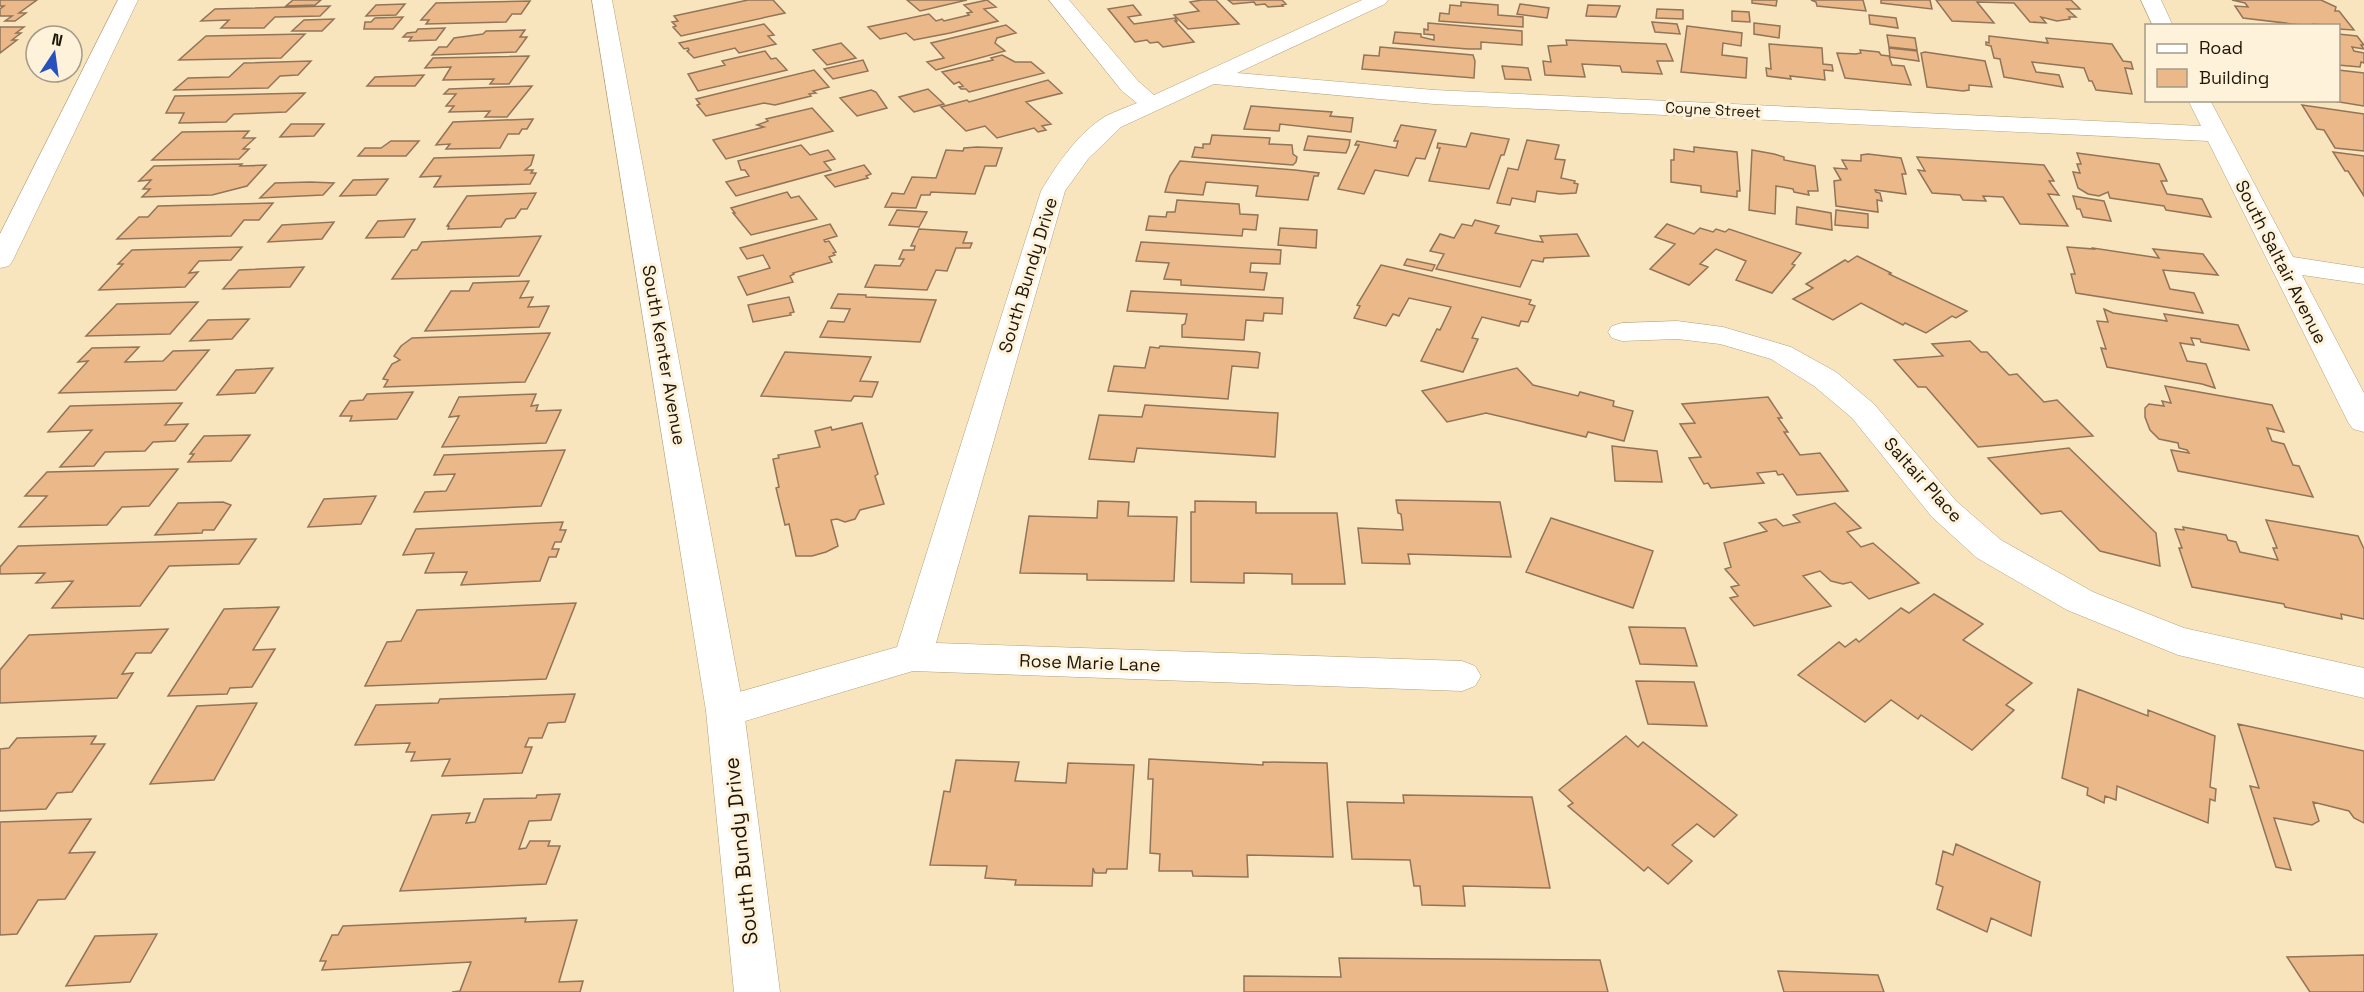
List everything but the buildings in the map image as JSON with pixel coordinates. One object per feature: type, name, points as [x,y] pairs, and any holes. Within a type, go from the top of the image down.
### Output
[{"type":"street","points":[[0,260],[128,0]]},
{"type":"street","name":"South Kenter Avenue","points":[[602,0],[725,711]]},
{"type":"street","points":[[1059,0],[1130,86],[1151,103]]},
{"type":"street","name":"South Bundy Drive","points":[[913,657],[1053,191],[1080,150],[1113,122],[1378,0]]},
{"type":"street","points":[[2151,0],[2162,24]]},
{"type":"street","name":"Coyne Street","points":[[1212,76],[1434,97],[2215,134]]},
{"type":"street","name":"South Saltair Avenue","points":[[2200,102],[2364,422]]},
{"type":"street","points":[[2283,264],[2364,276]]},
{"type":"street","name":"Saltair Place","points":[[1622,332],[1677,330],[1722,336],[1781,353],[1825,379],[1863,411],[1944,509],[1989,549],[2080,601],[2178,641],[2364,683]]},
{"type":"street","name":"Rose Marie Lane","points":[[725,711],[913,657],[1462,676]]},
{"type":"street","name":"South Bundy Drive","points":[[725,711],[757,992]]}]
